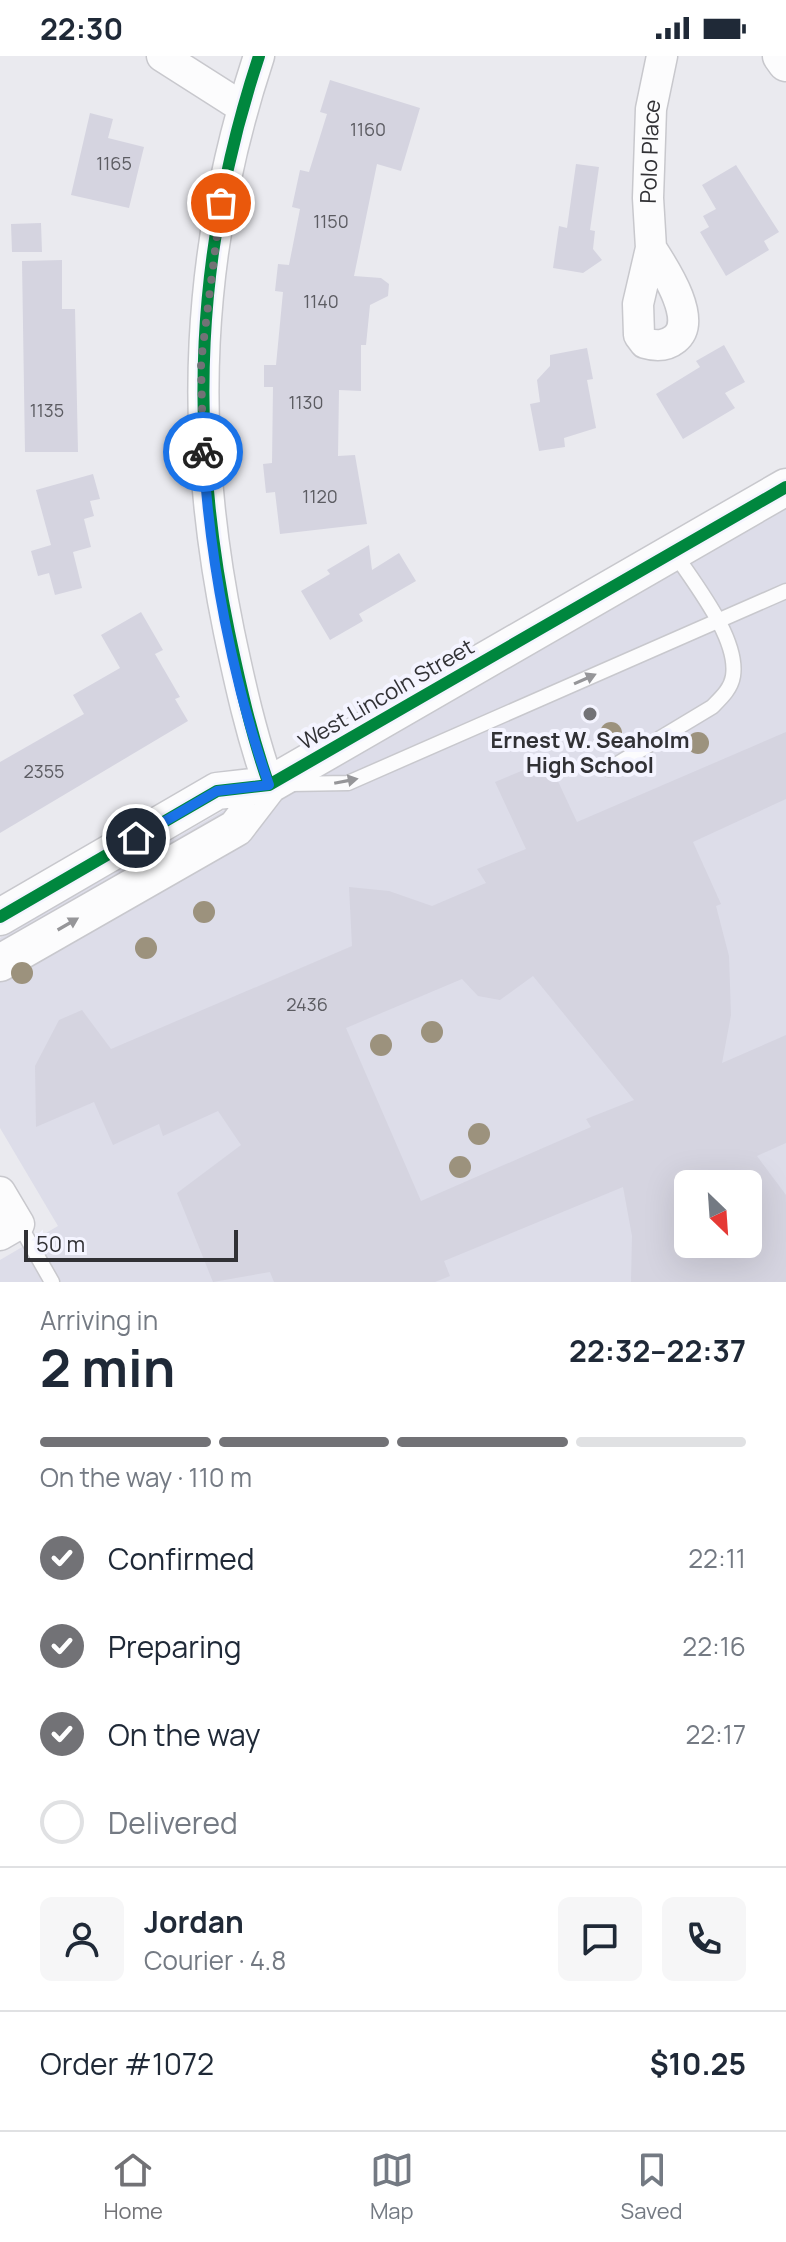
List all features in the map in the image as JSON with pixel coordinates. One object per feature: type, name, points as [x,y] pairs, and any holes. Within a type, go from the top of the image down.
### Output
[{"type":"street","points":[[162,56],[242,107]]},
{"type":"street","points":[[259,56],[228,161],[214,248],[201,362],[201,419],[206,487],[221,589],[250,731],[269,785]]},
{"type":"street","name":"Polo Place","points":[[651,248],[648,198],[651,109],[662,56]]},
{"type":"street","points":[[781,56],[786,63]]},
{"type":"street","name":"West Lincoln Street","points":[[0,963],[236,828],[269,785],[786,487]]},
{"type":"street","name":"West Lincoln Street","points":[[0,917],[217,791],[269,785]]},
{"type":"street","points":[[0,1192],[10,1229]]},
{"type":"lane","points":[[609,769],[704,713],[723,696],[734,675],[733,656],[718,621],[673,551]]},
{"type":"lane","points":[[269,785],[348,783],[786,591]]},
{"type":"lane","points":[[10,1229],[52,1282]]},
{"type":"shaded area","name":"Ernest W. Seaholm High School","points":[[786,490],[786,1282],[0,1282],[0,1260],[58,1226],[0,1128],[0,938]]},
{"type":"building","points":[[330,80],[420,108],[401,171],[377,164],[354,276],[381,278],[389,284],[388,296],[370,305],[366,345],[361,345],[361,391],[339,390],[338,456],[355,455],[367,524],[280,534],[275,492],[266,493],[263,464],[272,463],[273,387],[264,387],[264,365],[276,365],[283,292],[275,291],[278,264],[289,265],[300,209],[292,207],[300,170],[309,172],[327,114],[320,112]]},
{"type":"building","points":[[90,113],[113,119],[108,138],[144,147],[129,208],[71,195]]},
{"type":"building","points":[[576,164],[599,167],[590,230],[595,231],[593,249],[602,260],[583,273],[553,268],[559,226],[567,228]]},
{"type":"building","points":[[736,165],[779,232],[764,241],[769,250],[726,276],[700,232],[709,227],[703,216],[716,209],[702,185]]},
{"type":"building","points":[[41,223],[42,252],[12,252],[11,224]]},
{"type":"building","points":[[62,260],[62,309],[75,309],[78,452],[25,452],[22,261]]},
{"type":"building","points":[[724,345],[745,382],[725,393],[735,408],[683,439],[656,394],[700,367],[696,361]]},
{"type":"building","points":[[587,348],[593,379],[587,380],[596,428],[564,438],[565,447],[539,451],[530,404],[540,402],[537,380],[550,366],[550,355]]},
{"type":"building","points":[[93,474],[100,499],[90,501],[94,516],[84,519],[91,547],[73,552],[82,588],[55,595],[49,573],[38,576],[31,551],[51,545],[36,490]]},
{"type":"building","points":[[369,545],[372,570],[399,553],[416,581],[359,614],[363,621],[330,640],[301,591],[330,574],[327,570]]},
{"type":"building","points":[[141,612],[163,650],[155,654],[180,697],[175,699],[188,721],[0,833],[0,762],[84,714],[73,695],[120,668],[101,635]]},
{"type":"building","points":[[786,732],[786,799],[693,842],[721,904],[716,906],[729,956],[731,1015],[722,1063],[786,1035],[786,1143],[757,1156],[786,1195],[786,1282],[631,1282],[632,1236],[623,1187],[444,1261],[450,1276],[435,1282],[274,1282],[270,1272],[213,1282],[177,1193],[241,1145],[218,1111],[163,1136],[159,1124],[113,1145],[94,1102],[36,1127],[35,1066],[59,1020],[82,1010],[111,1049],[352,946],[349,887],[389,891],[432,906],[486,883],[477,869],[526,849],[495,782],[548,760],[577,822]],"holes":[[[533,976],[634,1100],[586,1119],[591,1127],[421,1201],[346,1028],[462,979],[478,996],[500,1000]]]},
{"type":"cycle path","points":[[259,56],[238,128],[211,271],[205,342],[204,413],[207,485],[216,558],[242,690],[269,785]]},
{"type":"cycle path","points":[[0,917],[217,791],[269,785],[786,487]]},
{"type":"way so far","points":[[203,452],[201,362],[221,203]]},
{"type":"place","name":"Ernest W. Seaholm High School","points":[[590,714]]},
{"type":"route","points":[[136,838],[217,791],[269,785],[250,731],[221,589],[203,452]]}]
